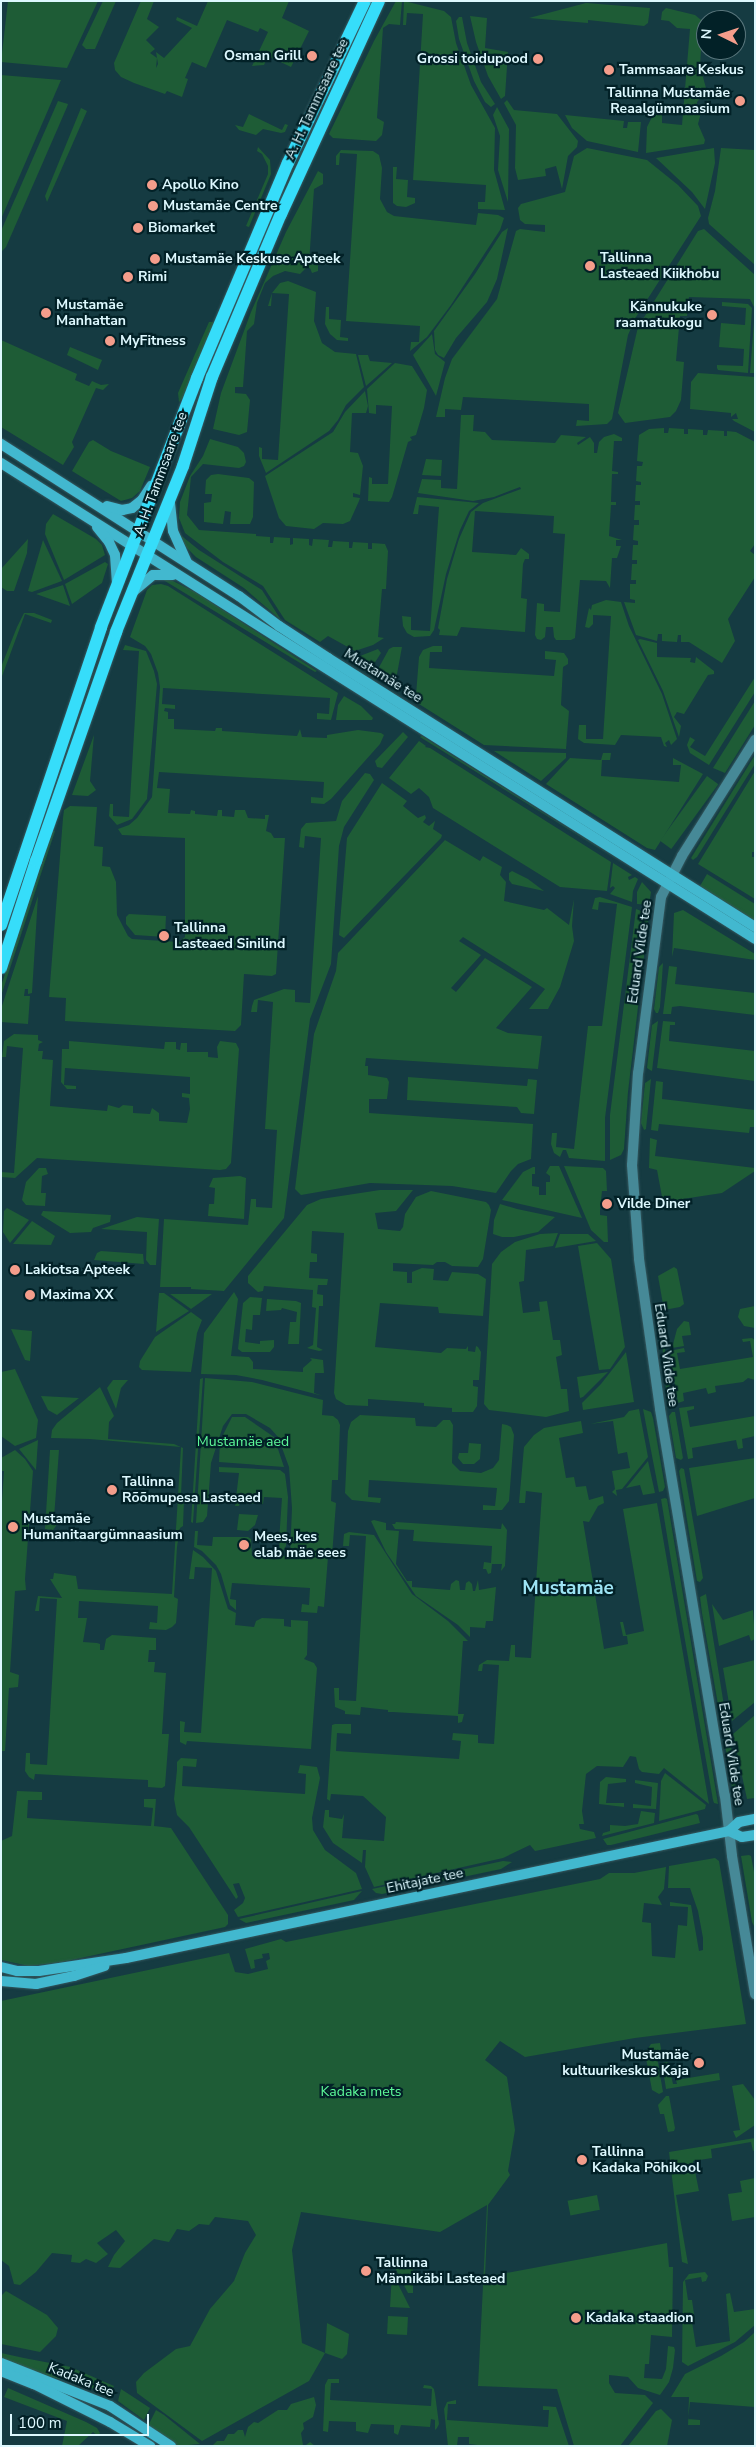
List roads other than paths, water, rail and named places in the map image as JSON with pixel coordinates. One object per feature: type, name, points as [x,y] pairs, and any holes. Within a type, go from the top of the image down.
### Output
[{"type":"main road","name":"A. H. Tammsaare tee","points":[[1,925],[117,585],[197,378],[245,260],[364,1]]},
{"type":"main road","name":"A. H. Tammsaare tee","points":[[1,968],[116,632],[169,501],[232,326],[281,214],[379,1]]},
{"type":"main road","name":"Mustamäe tee","points":[[1,444],[97,503],[239,596],[279,626],[670,879],[755,939]]},
{"type":"main road","points":[[97,503],[122,510],[136,506],[142,500],[166,462]]},
{"type":"main road","name":"Mustamäe tee","points":[[1,463],[132,547],[670,879],[755,926]]},
{"type":"main road","points":[[169,501],[173,531],[187,563]]},
{"type":"main road","points":[[89,519],[109,542],[115,555],[117,585]]},
{"type":"main road","points":[[132,593],[143,581],[153,575],[166,573],[179,576]]},
{"type":"main road","name":"Ehitajate tee","points":[[1,1967],[17,1971],[39,1971],[126,1958],[729,1831],[739,1822],[755,1819]]},
{"type":"main road","name":"Ehitajate tee","points":[[729,1831],[742,1837],[755,1835]]},
{"type":"main road","name":"Ehitajate tee","points":[[1,1981],[23,1984],[50,1982],[74,1976],[126,1958]]},
{"type":"main road","name":"Kadaka tee","points":[[1,2363],[110,2406],[171,2446]]},
{"type":"main road","name":"Kadaka tee","points":[[1,2371],[34,2384],[150,2446]]},
{"type":"main road","points":[[95,2415],[103,2414],[110,2406]]},
{"type":"street","name":"Eduard Vilde tee","points":[[755,740],[670,879],[659,906],[638,1073],[633,1156],[634,1201],[640,1267],[660,1409],[755,1994]]},
{"type":"place","name":"Osman Grill","points":[[312,56]]},
{"type":"place","name":"Grossi toidupood","points":[[538,59]]},
{"type":"place","name":"Tammsaare Keskus","points":[[609,70]]},
{"type":"place","name":"Tallinna Mustamäe Reaalgümnaasium","points":[[740,101]]},
{"type":"place","name":"Apollo Kino","points":[[152,185]]},
{"type":"place","name":"Mustamäe Centre","points":[[153,206]]},
{"type":"place","name":"Biomarket","points":[[138,228]]},
{"type":"place","name":"Mustamäe Keskuse Apteek","points":[[155,259]]},
{"type":"place","name":"Tallinna Lasteaed Kiikhobu","points":[[590,266]]},
{"type":"place","name":"Rimi","points":[[128,277]]},
{"type":"place","name":"Mustamäe Manhattan","points":[[46,313]]},
{"type":"place","name":"Kännukuke raamatukogu","points":[[712,315]]},
{"type":"place","name":"MyFitness","points":[[110,341]]},
{"type":"place","name":"Tallinna Lasteaed Sinilind","points":[[164,936]]},
{"type":"place","name":"Vilde Diner","points":[[607,1204]]},
{"type":"place","name":"Lakiotsa Apteek","points":[[15,1270]]},
{"type":"place","name":"Maxima XX","points":[[30,1295]]},
{"type":"place","name":"Tallinna Rõõmupesa Lasteaed","points":[[112,1490]]},
{"type":"place","name":"Mustamäe Humanitaargümnaasium","points":[[13,1527]]},
{"type":"place","name":"Mees, kes elab mäe sees","points":[[244,1545]]},
{"type":"place","name":"Mustamäe kultuurikeskus Kaja","points":[[699,2063]]},
{"type":"place","name":"Tallinna Kadaka Põhikool","points":[[582,2160]]},
{"type":"place","name":"Tallinna Männikäbi Lasteaed","points":[[366,2271]]},
{"type":"place","name":"Kadaka staadion","points":[[576,2318]]},
{"type":"district","name":"Mustamäe","points":[[568,1589]]},
{"type":"park label","name":"Mustamäe aed","points":[[243,1442]]},
{"type":"park label","name":"Kadaka mets","points":[[361,2092]]}]
